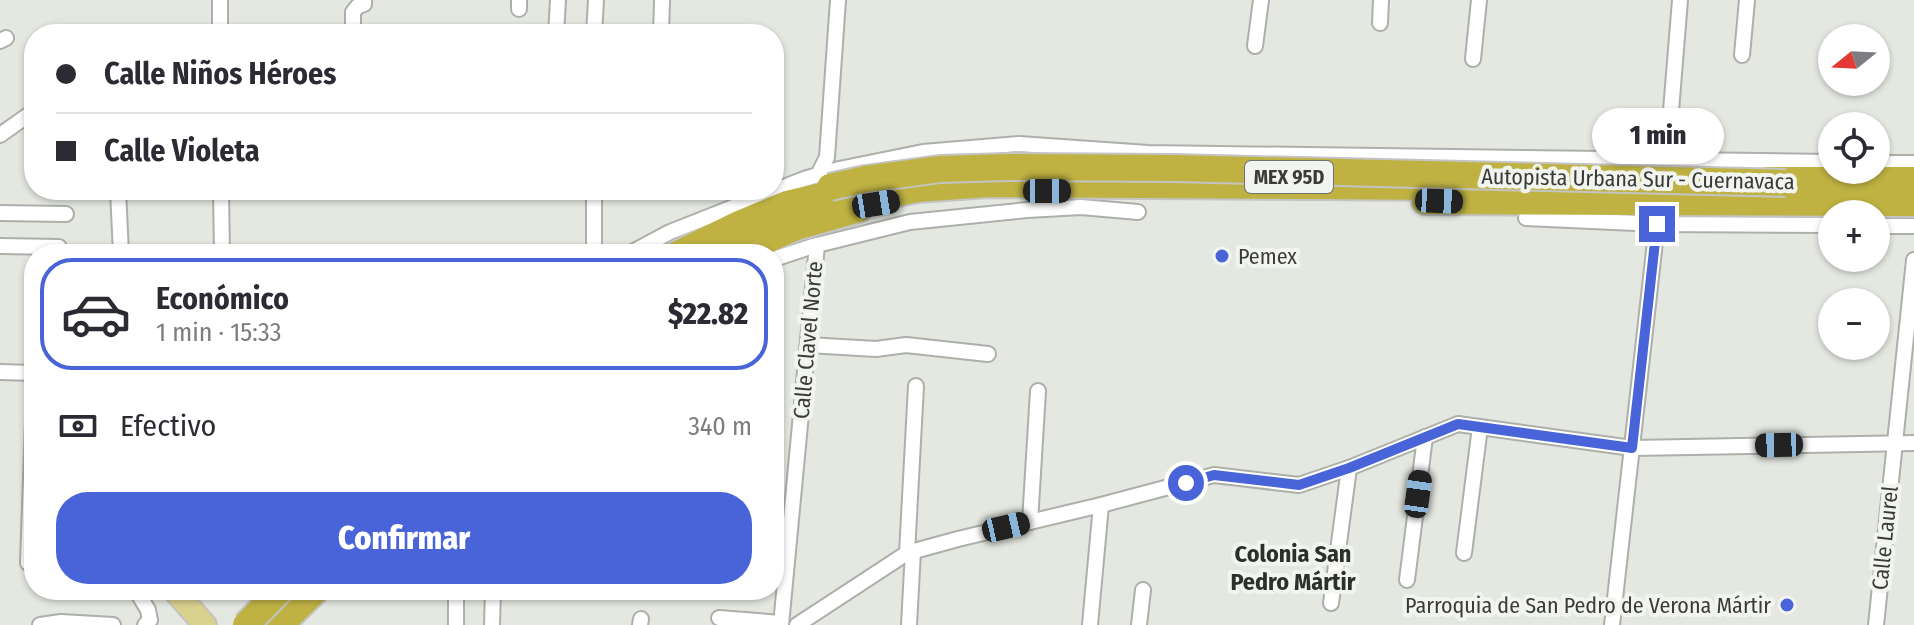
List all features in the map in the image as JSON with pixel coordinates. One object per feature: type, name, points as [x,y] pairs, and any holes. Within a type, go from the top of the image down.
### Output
[{"type":"highway","name":"MEX 95D","points":[[698,244],[787,204],[925,175],[1147,162],[1239,173],[1355,181],[1914,182]]},
{"type":"highway","name":"Autopista Urbana Sur - Cuernavaca","points":[[784,200],[866,179],[940,169],[1009,167],[1799,183],[1914,182]]},
{"type":"highway","name":"Autopista Urbana Sur - Cuernavaca","points":[[723,244],[767,226],[850,202],[917,189],[988,184],[1914,192]]},
{"type":"highway","name":"MEX 95D","points":[[758,244],[796,227],[876,204],[967,193],[1016,191],[1466,202],[1914,203]]},
{"type":"highway","name":"Autopista Urbana Sur - Cuernavaca","points":[[678,244],[784,200]]},
{"type":"highway","points":[[1466,202],[1495,218],[1526,218]]},
{"type":"highway","points":[[280,625],[306,600]]},
{"type":"highway","points":[[246,625],[276,601]]},
{"type":"main road","points":[[183,600],[204,623]]},
{"type":"street","points":[[220,0],[220,24]]},
{"type":"street","points":[[557,24],[558,0]]},
{"type":"street","points":[[595,24],[596,0]]},
{"type":"street","points":[[818,175],[827,157],[838,0]]},
{"type":"street","points":[[1255,46],[1261,0]]},
{"type":"street","points":[[1380,23],[1381,0]]},
{"type":"street","points":[[1473,59],[1479,0]]},
{"type":"street","points":[[1667,160],[1680,0]]},
{"type":"street","points":[[1742,55],[1747,0]]},
{"type":"street","points":[[661,24],[662,1]]},
{"type":"street","points":[[353,24],[353,12],[364,2]]},
{"type":"street","points":[[0,135],[24,118]]},
{"type":"street","points":[[784,188],[818,175],[923,152],[1019,144],[1147,162],[1818,162]]},
{"type":"street","points":[[1890,163],[1914,163]]},
{"type":"street","points":[[118,200],[121,244]]},
{"type":"street","points":[[221,200],[222,244]]},
{"type":"street","points":[[594,200],[594,244]]},
{"type":"street","points":[[648,244],[670,232],[753,200]]},
{"type":"street","points":[[784,256],[910,222],[974,214],[1081,207],[1138,212]]},
{"type":"street","points":[[0,213],[66,214]]},
{"type":"street","points":[[1526,218],[1657,224],[1818,225]]},
{"type":"street","points":[[1612,625],[1657,224]]},
{"type":"street","points":[[1890,226],[1914,226]]},
{"type":"street","name":"Calle Clavel Norte","points":[[784,593],[817,245]]},
{"type":"street","points":[[0,246],[24,246]]},
{"type":"street","name":"Calle Laurel","points":[[1876,625],[1914,260]]},
{"type":"street","points":[[808,345],[876,349],[906,345],[988,354]]},
{"type":"street","points":[[0,372],[24,373]]},
{"type":"street","points":[[909,625],[916,386]]},
{"type":"street","points":[[1030,522],[1038,391]]},
{"type":"street","points":[[797,625],[910,552],[1214,475],[1299,485],[1458,424],[1632,448],[1914,443]]},
{"type":"street","points":[[1464,553],[1480,427]]},
{"type":"street","points":[[1407,580],[1425,437]]},
{"type":"street","points":[[1331,603],[1349,468]]},
{"type":"street","points":[[1090,625],[1101,505]]},
{"type":"street","points":[[1139,625],[1143,590]]},
{"type":"street","points":[[142,600],[148,610],[147,623]]},
{"type":"street","points":[[456,600],[456,625]]},
{"type":"street","points":[[492,625],[493,600]]},
{"type":"street","name":"Calle Clavel Norte","points":[[781,624],[783,600]]},
{"type":"street","points":[[719,618],[781,624]]},
{"type":"street","points":[[40,625],[61,622],[113,625]]},
{"type":"place","name":"Pemex","points":[[1222,256]]},
{"type":"place","name":"Parroquia de San Pedro de Verona Mártir","points":[[1787,605]]},
{"type":"district","name":"Colonia San Pedro Mártir","points":[[1293,568]]},
{"type":"route","points":[[1186,483],[1214,475],[1299,485],[1458,424],[1632,448],[1657,224]]}]
